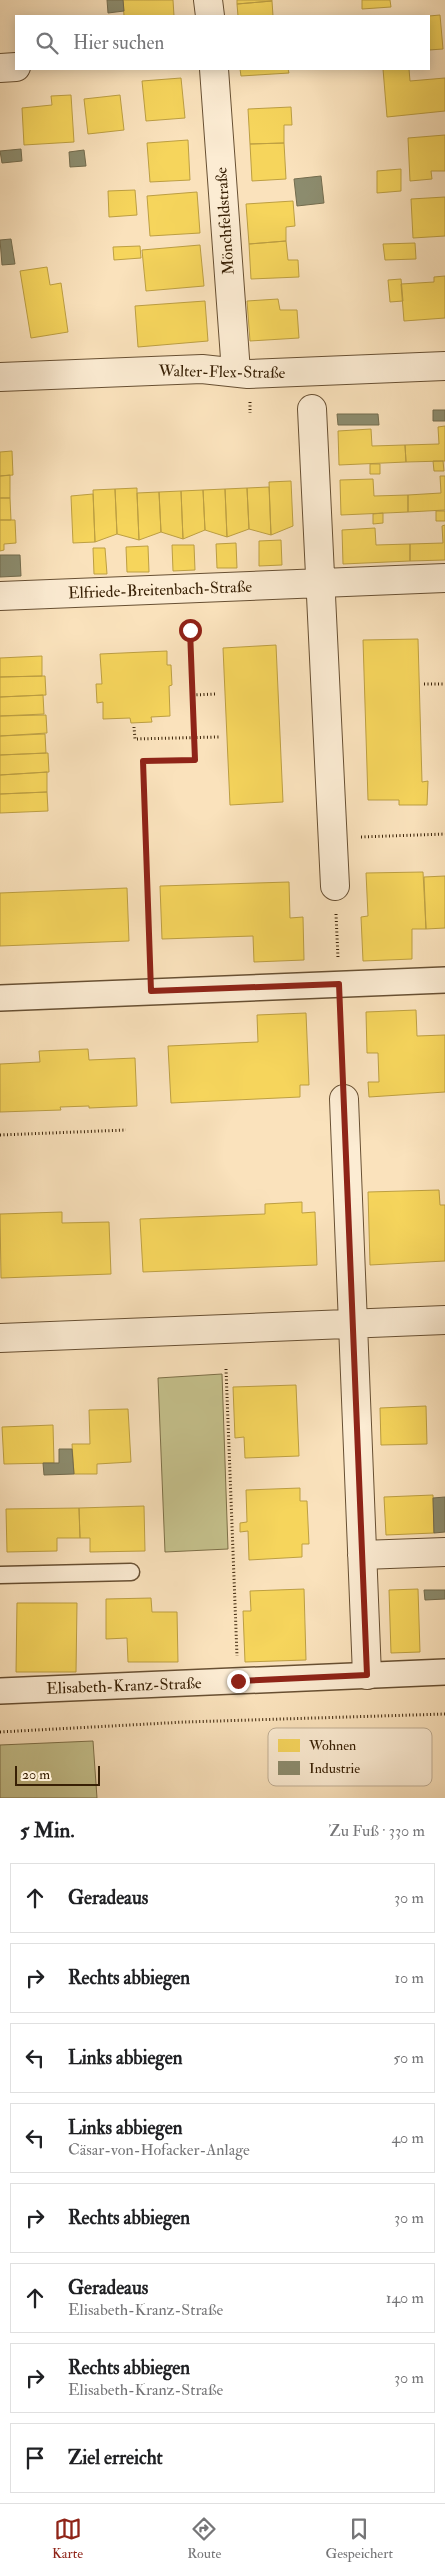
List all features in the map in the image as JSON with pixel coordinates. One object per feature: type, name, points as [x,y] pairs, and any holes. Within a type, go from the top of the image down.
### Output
[{"type":"street","points":[[208,0],[210,15]]},
{"type":"street","points":[[0,68],[15,67]]},
{"type":"street","name":"Mönchfeldstraße","points":[[214,70],[236,372]]},
{"type":"street","name":"Walter-Flex-Straße","points":[[0,377],[202,369],[248,374],[445,366]]},
{"type":"street","points":[[312,409],[335,886]]},
{"type":"street","name":"Elfriede-Breitenbach-Straße","points":[[0,596],[445,578]]},
{"type":"street","points":[[0,998],[445,980]]},
{"type":"street","points":[[344,1099],[367,1675]]},
{"type":"street","points":[[0,1338],[445,1320]]},
{"type":"street","points":[[362,1555],[445,1552]]},
{"type":"street","name":"Elisabeth-Kranz-Straße","points":[[0,1691],[445,1672]]},
{"type":"lane","points":[[0,1574],[131,1572]]},
{"type":"path","points":[[151,991],[143,761],[195,760],[190,630]]},
{"type":"path","points":[[424,684],[445,684]]},
{"type":"path","points":[[193,695],[216,694]]},
{"type":"path","points":[[134,727],[135,739],[219,737]]},
{"type":"path","points":[[332,838],[445,834]]},
{"type":"path","points":[[335,886],[344,1099]]},
{"type":"path","points":[[0,1135],[126,1130]]},
{"type":"path","points":[[226,1369],[238,1681]]},
{"type":"path","points":[[0,1732],[185,1722],[445,1714]]},
{"type":"shaded area","points":[[222,1374],[228,1549],[165,1552],[158,1378]]},
{"type":"shaded area","points":[[93,1741],[97,1798],[0,1798],[0,1745]]},
{"type":"building: Wohnen","points":[[123,0],[173,0],[174,15],[124,15]]},
{"type":"building: Wohnen","points":[[237,0],[272,0],[272,1],[237,4]]},
{"type":"building: Wohnen","points":[[362,0],[390,0],[391,7],[362,9]]},
{"type":"building: Wohnen","points":[[272,1],[273,15],[238,15],[237,4]]},
{"type":"building: Wohnen","points":[[440,15],[443,49],[430,50],[430,16]]},
{"type":"building: Wohnen","points":[[240,70],[288,70],[289,73],[241,76]]},
{"type":"building: Wohnen","points":[[383,70],[409,70],[410,81],[445,78],[445,111],[387,117]]},
{"type":"building: Wohnen","points":[[181,78],[185,118],[146,121],[142,81]]},
{"type":"building: Wohnen","points":[[71,95],[74,142],[24,145],[22,108],[52,105],[51,96]]},
{"type":"building: Wohnen","points":[[120,95],[124,130],[88,134],[84,99]]},
{"type":"building: Wohnen","points":[[291,107],[292,125],[284,125],[284,143],[250,144],[248,109]]},
{"type":"building: Wohnen","points":[[445,135],[445,171],[431,171],[432,179],[410,181],[408,138]]},
{"type":"building: Wohnen","points":[[188,140],[190,180],[150,182],[147,143]]},
{"type":"building: Wohnen","points":[[284,143],[286,179],[252,181],[250,144]]},
{"type":"building: Wohnen","points":[[401,169],[401,191],[377,193],[377,171]]},
{"type":"building: Wohnen","points":[[135,190],[137,215],[109,217],[108,191]]},
{"type":"building: Wohnen","points":[[197,192],[200,233],[150,236],[147,196]]},
{"type":"building: Wohnen","points":[[445,197],[445,236],[413,238],[411,199]]},
{"type":"building: Wohnen","points":[[293,201],[295,226],[286,227],[286,241],[249,244],[246,204]]},
{"type":"building: Wohnen","points":[[286,241],[288,260],[298,260],[299,277],[251,279],[249,244]]},
{"type":"building: Wohnen","points":[[415,243],[416,259],[385,260],[383,244]]},
{"type":"building: Wohnen","points":[[200,245],[204,286],[146,291],[142,250]]},
{"type":"building: Wohnen","points":[[140,246],[141,258],[114,260],[113,247]]},
{"type":"building: Wohnen","points":[[47,267],[50,285],[61,283],[68,332],[31,338],[20,271]]},
{"type":"building: Wohnen","points":[[445,276],[445,318],[404,321],[401,284],[434,282],[434,277]]},
{"type":"building: Wohnen","points":[[401,279],[403,301],[390,302],[388,280]]},
{"type":"building: Wohnen","points":[[278,299],[280,310],[297,310],[299,338],[250,341],[247,301]]},
{"type":"building: Wohnen","points":[[205,301],[208,341],[138,347],[135,306]]},
{"type":"building: Wohnen","points":[[445,426],[445,461],[406,462],[405,445],[439,444],[438,427]]},
{"type":"building: Wohnen","points":[[371,429],[372,446],[405,445],[406,462],[339,465],[338,431]]},
{"type":"building: Wohnen","points":[[12,451],[13,475],[0,476],[0,452]]},
{"type":"building: Wohnen","points":[[433,461],[443,461],[444,471],[434,471]]},
{"type":"building: Wohnen","points":[[370,464],[380,464],[380,474],[370,474]]},
{"type":"building: Wohnen","points":[[10,475],[10,498],[0,498],[0,476]]},
{"type":"building: Wohnen","points":[[440,476],[445,476],[445,510],[408,512],[408,495],[441,493]]},
{"type":"building: Wohnen","points":[[373,479],[374,496],[408,495],[408,512],[341,515],[340,480]]},
{"type":"building: Wohnen","points":[[291,481],[293,526],[271,535],[269,482]]},
{"type":"building: Wohnen","points":[[269,487],[271,535],[249,529],[247,488]]},
{"type":"building: Wohnen","points":[[137,488],[139,540],[117,534],[115,489]]},
{"type":"building: Wohnen","points":[[247,488],[249,529],[227,537],[225,489]]},
{"type":"building: Wohnen","points":[[115,489],[117,534],[95,542],[93,490]]},
{"type":"building: Wohnen","points":[[225,489],[227,537],[205,530],[203,490]]},
{"type":"building: Wohnen","points":[[203,490],[205,530],[183,539],[181,491]]},
{"type":"building: Wohnen","points":[[181,491],[183,539],[161,532],[159,492]]},
{"type":"building: Wohnen","points":[[159,492],[161,532],[139,540],[137,493]]},
{"type":"building: Wohnen","points":[[93,494],[95,542],[73,543],[71,496]]},
{"type":"building: Wohnen","points":[[0,498],[10,498],[11,520],[0,520]]},
{"type":"building: Wohnen","points":[[436,511],[445,511],[445,521],[436,521]]},
{"type":"building: Wohnen","points":[[383,513],[383,523],[373,524],[373,514]]},
{"type":"building: Wohnen","points":[[0,520],[15,520],[16,543],[4,544],[4,550],[0,551]]},
{"type":"building: Wohnen","points":[[445,525],[445,560],[410,561],[410,544],[443,543],[442,526]]},
{"type":"building: Wohnen","points":[[375,528],[376,545],[410,544],[410,561],[343,564],[342,530]]},
{"type":"building: Wohnen","points":[[281,540],[282,565],[259,566],[259,541]]},
{"type":"building: Wohnen","points":[[236,543],[237,568],[217,568],[216,544]]},
{"type":"building: Wohnen","points":[[172,545],[194,545],[195,570],[173,571]]},
{"type":"building: Wohnen","points":[[148,546],[149,572],[127,572],[126,547]]},
{"type":"building: Wohnen","points":[[93,548],[105,548],[107,574],[94,574]]},
{"type":"building: Wohnen","points":[[418,639],[422,782],[428,781],[427,805],[399,805],[399,800],[368,800],[363,640]]},
{"type":"building: Wohnen","points":[[276,645],[283,802],[230,805],[223,648]]},
{"type":"building: Wohnen","points":[[167,651],[167,665],[171,665],[172,685],[169,686],[170,716],[151,717],[152,722],[131,723],[130,718],[103,719],[103,702],[97,703],[96,684],[102,684],[100,654]]},
{"type":"building: Wohnen","points":[[42,656],[42,676],[0,677],[0,658]]},
{"type":"building: Wohnen","points":[[45,676],[46,695],[0,697],[0,677]]},
{"type":"building: Wohnen","points":[[43,695],[44,714],[0,716],[0,697]]},
{"type":"building: Wohnen","points":[[46,715],[47,733],[0,736],[0,716]]},
{"type":"building: Wohnen","points":[[45,734],[46,753],[0,755],[0,736]]},
{"type":"building: Wohnen","points":[[48,753],[49,772],[0,775],[0,755]]},
{"type":"building: Wohnen","points":[[47,772],[47,792],[0,794],[0,775]]},
{"type":"building: Wohnen","points":[[47,792],[48,811],[0,813],[0,794]]},
{"type":"building: Wohnen","points":[[423,872],[426,929],[412,929],[412,959],[363,961],[361,917],[368,916],[366,873]]},
{"type":"building: Wohnen","points":[[445,876],[445,928],[426,929],[424,877]]},
{"type":"building: Wohnen","points":[[289,882],[290,918],[303,917],[304,960],[254,962],[253,936],[162,939],[160,886]]},
{"type":"building: Wohnen","points":[[127,888],[129,941],[0,946],[0,893]]},
{"type":"building: Wohnen","points":[[416,1010],[417,1036],[445,1035],[445,1092],[369,1097],[368,1082],[379,1082],[378,1053],[367,1053],[366,1012]]},
{"type":"building: Wohnen","points":[[306,1013],[309,1085],[300,1085],[300,1097],[171,1103],[168,1046],[258,1042],[257,1015]]},
{"type":"building: Wohnen","points":[[88,1049],[89,1060],[135,1058],[137,1106],[60,1107],[61,1110],[0,1112],[0,1064],[40,1062],[39,1051]]},
{"type":"building: Wohnen","points":[[439,1190],[440,1205],[445,1205],[445,1261],[370,1265],[368,1192]]},
{"type":"building: Wohnen","points":[[302,1202],[302,1213],[315,1212],[317,1265],[143,1272],[140,1219],[265,1214],[265,1204]]},
{"type":"building: Wohnen","points":[[62,1212],[62,1223],[109,1222],[111,1274],[1,1278],[0,1214]]},
{"type":"building: Wohnen","points":[[296,1385],[299,1456],[245,1458],[244,1437],[235,1438],[233,1387]]},
{"type":"building: Wohnen","points":[[426,1406],[427,1444],[381,1445],[380,1408]]},
{"type":"building: Wohnen","points":[[128,1409],[131,1462],[97,1464],[97,1474],[74,1474],[72,1444],[90,1444],[89,1410]]},
{"type":"building: Wohnen","points":[[53,1425],[54,1463],[4,1464],[2,1427]]},
{"type":"building: Wohnen","points":[[300,1488],[300,1501],[307,1501],[309,1544],[302,1544],[302,1557],[249,1560],[248,1531],[240,1532],[240,1523],[247,1522],[246,1490]]},
{"type":"building: Wohnen","points":[[433,1495],[434,1533],[386,1535],[384,1497]]},
{"type":"building: Wohnen","points":[[144,1506],[145,1551],[90,1552],[90,1538],[80,1538],[79,1508]]},
{"type":"building: Wohnen","points":[[79,1508],[80,1538],[57,1538],[57,1551],[7,1552],[6,1509]]},
{"type":"building: Wohnen","points":[[304,1589],[306,1660],[245,1662],[243,1611],[251,1611],[250,1591]]},
{"type":"building: Wohnen","points":[[418,1589],[420,1652],[391,1653],[389,1590]]},
{"type":"building: Wohnen","points":[[151,1598],[152,1612],[177,1612],[178,1662],[128,1662],[127,1638],[106,1639],[106,1599]]},
{"type":"building: Wohnen","points":[[17,1603],[77,1603],[76,1672],[16,1672]]},
{"type":"building: Industrie","points":[[107,0],[123,0],[124,11],[108,13]]},
{"type":"building: Industrie","points":[[21,149],[22,161],[2,163],[0,151]]},
{"type":"building: Industrie","points":[[84,150],[86,166],[70,167],[69,152]]},
{"type":"building: Industrie","points":[[321,176],[324,203],[297,206],[294,179]]},
{"type":"building: Industrie","points":[[11,239],[15,264],[2,265],[0,240]]},
{"type":"building: Industrie","points":[[433,410],[445,410],[445,421],[433,421]]},
{"type":"building: Industrie","points":[[337,414],[378,414],[379,425],[338,425]]},
{"type":"building: Industrie","points":[[0,555],[20,555],[21,576],[0,577]]},
{"type":"building: Industrie","points":[[59,1449],[72,1449],[74,1474],[44,1475],[43,1463],[59,1463]]},
{"type":"building: Industrie","points":[[445,1497],[445,1532],[434,1533],[433,1498]]},
{"type":"building: Industrie","points":[[424,1590],[445,1590],[445,1599],[425,1600]]},
{"type":"route","points":[[190,630],[195,760],[143,761],[151,991],[339,984],[367,1675],[238,1681]]}]
